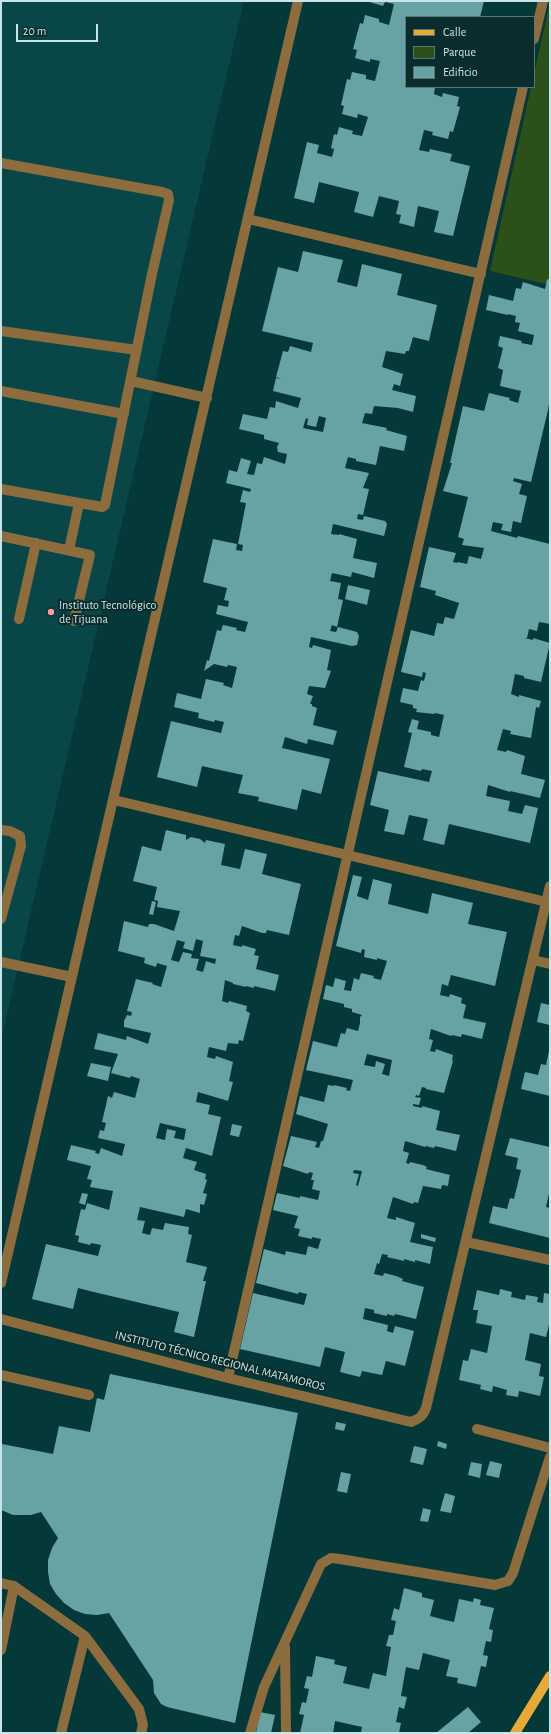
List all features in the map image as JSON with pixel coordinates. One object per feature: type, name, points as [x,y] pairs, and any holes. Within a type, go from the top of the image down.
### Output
[{"type":"main road","points":[[515,1733],[550,1676]]},
{"type":"street","points":[[1,1283],[298,1]]},
{"type":"street","points":[[535,35],[543,1]]},
{"type":"street","points":[[228,1378],[523,88]]},
{"type":"street","points":[[1,163],[168,194],[169,200],[152,274],[105,505],[102,507],[1,489]]},
{"type":"street","points":[[248,219],[480,274]]},
{"type":"street","points":[[1,331],[137,350]]},
{"type":"street","points":[[131,381],[207,398]]},
{"type":"street","points":[[1,391],[124,414]]},
{"type":"street","points":[[69,550],[79,503]]},
{"type":"street","points":[[1,536],[88,554],[91,557],[74,621]]},
{"type":"street","points":[[19,619],[36,543]]},
{"type":"street","points":[[114,800],[546,902]]},
{"type":"street","points":[[1,830],[20,836],[21,846],[1,919]]},
{"type":"street","points":[[550,886],[466,1242],[550,1260]]},
{"type":"street","points":[[533,960],[550,964]]},
{"type":"street","points":[[1,962],[72,976]]},
{"type":"street","name":"INSTITUTO TÉCNICO REGIONAL MATAMOROS","points":[[1,1318],[228,1378],[411,1422],[423,1415],[426,1408],[466,1242]]},
{"type":"street","points":[[1,1375],[88,1395]]},
{"type":"street","points":[[478,1429],[550,1448]]},
{"type":"street","points":[[250,1733],[264,1687],[321,1564],[331,1558],[495,1585],[508,1581],[513,1573],[550,1457]]},
{"type":"street","points":[[1,1583],[14,1586],[85,1636],[139,1709],[143,1725],[141,1733]]},
{"type":"street","points":[[1,1650],[14,1586]]},
{"type":"street","points":[[61,1733],[85,1636]]},
{"type":"street","points":[[285,1644],[286,1733]]},
{"type":"shaded area","name":"Instituto Tecnológico de Tijuana","points":[[1,1],[244,1],[1,1040]]},
{"type":"green space","points":[[550,2],[550,285],[490,271],[531,88],[535,88],[535,70]]},
{"type":"building","points":[[366,1],[484,1],[480,16],[405,16],[405,88],[435,88],[434,94],[442,97],[443,93],[459,97],[457,106],[460,107],[453,132],[450,131],[448,139],[432,135],[433,132],[424,130],[419,150],[429,152],[430,149],[452,154],[450,161],[470,166],[453,236],[434,232],[439,211],[418,206],[414,227],[399,223],[401,215],[396,214],[399,201],[379,196],[373,217],[354,212],[359,192],[319,182],[314,203],[294,198],[307,142],[319,145],[317,153],[332,157],[334,149],[331,148],[334,134],[337,135],[339,127],[353,131],[352,134],[362,136],[368,117],[358,114],[357,118],[342,114],[344,106],[341,105],[347,79],[350,80],[352,72],[366,75],[366,79],[375,81],[380,61],[370,59],[370,62],[355,58],[357,50],[353,49],[360,23],[363,24],[365,15],[379,19],[379,22],[389,25],[394,4],[385,2],[383,6]]},
{"type":"building","points":[[303,251],[343,260],[337,282],[357,287],[362,264],[402,274],[397,295],[437,305],[429,341],[413,337],[409,351],[406,351],[405,354],[386,351],[382,367],[403,374],[400,386],[394,384],[392,390],[416,396],[413,412],[398,408],[374,406],[372,414],[365,413],[362,423],[387,428],[386,430],[407,436],[404,451],[380,446],[376,465],[356,461],[356,459],[348,457],[345,468],[369,473],[363,488],[369,489],[363,515],[358,514],[357,519],[363,520],[364,516],[385,521],[387,524],[384,536],[333,524],[331,534],[339,534],[357,539],[353,558],[377,563],[374,578],[352,572],[351,577],[332,573],[330,581],[341,583],[338,599],[343,600],[337,627],[332,625],[330,631],[336,632],[338,627],[357,632],[359,636],[357,645],[352,646],[311,637],[309,647],[312,648],[313,645],[331,650],[327,670],[331,671],[325,688],[309,686],[307,694],[313,696],[310,704],[317,708],[313,725],[337,731],[333,745],[308,739],[307,744],[285,737],[282,748],[330,759],[321,794],[302,789],[297,810],[258,801],[259,797],[238,793],[243,775],[202,766],[197,787],[157,777],[171,721],[221,733],[224,722],[215,720],[214,722],[198,718],[199,713],[174,707],[177,693],[201,699],[206,679],[224,683],[223,685],[232,688],[237,667],[228,665],[227,667],[214,664],[204,671],[207,660],[209,661],[217,630],[221,631],[223,625],[237,628],[236,630],[245,632],[248,622],[216,614],[218,605],[228,607],[229,601],[224,600],[227,588],[203,582],[213,539],[237,544],[236,550],[242,551],[243,545],[238,544],[246,503],[240,502],[243,490],[250,492],[251,489],[226,483],[229,470],[237,472],[241,458],[251,461],[247,474],[254,475],[257,463],[262,464],[264,457],[285,464],[287,454],[278,452],[277,447],[279,443],[264,439],[264,435],[239,429],[243,414],[267,419],[270,407],[275,408],[276,401],[298,408],[301,398],[273,391],[276,378],[281,379],[276,377],[283,351],[288,352],[290,346],[311,352],[313,343],[262,331],[278,267],[298,272]],"holes":[[[319,416],[326,418],[323,432],[303,428],[306,418],[308,419],[307,425],[316,427]]]},
{"type":"building","points":[[547,279],[550,280],[550,398],[548,410],[531,482],[514,478],[513,481],[522,484],[519,494],[527,496],[521,523],[513,521],[511,532],[501,530],[503,524],[493,522],[491,531],[517,538],[518,536],[550,544],[550,624],[539,622],[537,631],[529,629],[527,638],[524,638],[533,640],[533,638],[550,643],[541,682],[515,674],[511,694],[541,701],[539,708],[536,707],[531,738],[510,734],[511,731],[503,729],[497,750],[506,752],[507,750],[525,756],[521,774],[545,780],[540,798],[510,792],[488,785],[486,796],[510,801],[508,811],[522,814],[525,805],[538,808],[530,843],[449,824],[444,845],[423,840],[428,819],[409,815],[404,835],[384,831],[389,810],[370,805],[378,771],[429,782],[432,771],[422,769],[421,771],[404,767],[412,733],[408,732],[412,719],[419,721],[417,729],[431,732],[431,735],[439,737],[444,715],[416,712],[417,709],[413,708],[413,705],[400,702],[403,688],[418,691],[421,680],[424,681],[426,673],[423,672],[422,677],[401,672],[411,630],[434,636],[437,623],[443,624],[445,617],[454,619],[459,603],[435,595],[436,591],[420,587],[429,547],[456,553],[453,562],[467,564],[469,556],[481,559],[484,548],[462,545],[464,539],[458,537],[468,497],[443,491],[452,463],[450,463],[463,406],[484,411],[489,393],[510,398],[509,400],[518,403],[521,391],[500,386],[503,370],[498,368],[503,348],[498,346],[500,336],[532,345],[534,335],[518,331],[520,323],[515,322],[516,316],[486,310],[489,295],[513,301],[516,288],[521,289],[523,282],[545,289]]},
{"type":"building","points":[[348,585],[370,590],[367,605],[345,599]]},
{"type":"building","points":[[166,830],[186,835],[186,840],[191,837],[200,839],[205,843],[206,840],[225,844],[221,865],[240,869],[245,849],[267,854],[262,874],[301,884],[289,935],[267,930],[266,933],[262,933],[242,926],[239,936],[235,935],[233,945],[242,947],[242,945],[256,949],[254,955],[259,956],[256,969],[279,975],[275,991],[254,986],[254,988],[246,987],[233,984],[225,980],[222,1001],[228,1003],[229,1001],[247,1006],[246,1011],[250,1013],[243,1041],[239,1040],[238,1044],[228,1043],[226,1051],[209,1047],[207,1057],[215,1059],[216,1056],[233,1062],[229,1081],[233,1082],[228,1101],[198,1092],[196,1102],[210,1105],[208,1114],[221,1117],[212,1156],[186,1148],[183,1158],[197,1162],[194,1170],[206,1174],[205,1179],[207,1180],[203,1193],[207,1194],[204,1205],[200,1204],[200,1213],[186,1209],[184,1217],[140,1207],[137,1220],[145,1221],[142,1233],[150,1235],[152,1228],[163,1230],[165,1223],[189,1227],[188,1234],[192,1235],[186,1262],[207,1267],[203,1281],[206,1281],[194,1337],[174,1332],[179,1312],[78,1288],[73,1309],[32,1299],[46,1244],[98,1256],[101,1245],[91,1243],[90,1245],[78,1242],[79,1236],[75,1235],[81,1209],[85,1210],[87,1203],[109,1210],[113,1191],[90,1187],[92,1180],[87,1179],[91,1166],[67,1160],[71,1145],[96,1151],[95,1153],[99,1154],[101,1148],[122,1156],[125,1144],[98,1138],[100,1130],[104,1131],[106,1123],[102,1122],[108,1096],[112,1098],[114,1092],[135,1098],[140,1079],[111,1073],[118,1054],[94,1049],[98,1033],[126,1040],[127,1036],[148,1044],[151,1033],[124,1027],[124,1021],[127,1015],[131,1016],[132,1012],[127,1011],[136,979],[153,983],[152,984],[161,987],[167,966],[157,963],[156,967],[144,963],[145,958],[118,951],[124,921],[148,927],[149,924],[154,924],[174,931],[180,911],[157,907],[158,901],[154,900],[157,887],[133,881],[142,846],[161,851]],"holes":[[[196,939],[203,941],[200,956],[216,959],[215,964],[206,961],[203,972],[196,970],[199,959],[191,958],[192,954],[183,952],[179,962],[171,960],[177,940],[185,942],[183,948],[193,951]],[[160,1123],[186,1129],[184,1140],[174,1138],[176,1131],[167,1129],[165,1140],[156,1138]]]},
{"type":"building","points":[[353,875],[362,877],[357,896],[368,900],[373,879],[392,884],[388,904],[428,914],[432,893],[473,903],[468,924],[507,932],[495,986],[451,975],[448,986],[442,984],[440,995],[449,997],[450,994],[462,998],[461,1003],[466,1005],[463,1018],[486,1023],[482,1039],[462,1034],[461,1037],[451,1036],[431,1029],[429,1039],[433,1040],[430,1051],[435,1052],[436,1049],[453,1055],[453,1061],[444,1093],[422,1087],[419,1096],[416,1095],[415,1097],[421,1098],[419,1105],[413,1104],[413,1106],[422,1108],[422,1106],[440,1111],[436,1130],[460,1135],[456,1151],[435,1146],[434,1148],[425,1147],[405,1141],[403,1151],[409,1153],[406,1163],[409,1164],[410,1162],[423,1165],[427,1167],[426,1169],[450,1175],[448,1186],[442,1185],[441,1189],[423,1186],[418,1203],[414,1202],[413,1204],[393,1197],[387,1218],[396,1220],[396,1217],[415,1223],[410,1242],[433,1247],[430,1264],[415,1260],[415,1262],[404,1259],[404,1261],[387,1257],[388,1255],[382,1254],[379,1264],[377,1263],[374,1274],[383,1276],[384,1273],[396,1276],[403,1279],[402,1281],[424,1287],[416,1319],[395,1314],[394,1316],[387,1314],[387,1316],[374,1313],[374,1310],[365,1308],[363,1319],[388,1325],[387,1331],[393,1333],[395,1326],[414,1331],[405,1366],[386,1361],[382,1375],[362,1371],[360,1377],[340,1372],[345,1352],[325,1347],[320,1367],[240,1349],[253,1293],[304,1305],[307,1294],[299,1292],[298,1294],[256,1283],[264,1249],[285,1255],[286,1251],[306,1255],[308,1246],[318,1249],[321,1239],[298,1236],[300,1229],[294,1228],[298,1216],[273,1210],[277,1193],[318,1200],[320,1191],[312,1189],[314,1180],[311,1180],[313,1173],[309,1172],[308,1174],[283,1166],[291,1136],[317,1142],[315,1147],[319,1148],[321,1141],[323,1141],[328,1124],[296,1114],[300,1096],[324,1102],[328,1085],[347,1088],[346,1090],[350,1091],[353,1080],[306,1070],[313,1041],[337,1047],[341,1033],[345,1034],[347,1028],[358,1031],[360,1017],[362,1015],[352,1012],[352,1009],[344,1007],[344,1004],[323,999],[326,985],[333,987],[335,978],[346,981],[344,990],[351,991],[354,978],[359,980],[361,973],[374,976],[373,978],[381,980],[387,961],[377,958],[377,960],[364,957],[365,950],[362,949],[361,953],[336,946]],"holes":[[[367,1054],[392,1060],[389,1076],[382,1074],[385,1064],[376,1061],[375,1067],[364,1065]],[[354,1170],[362,1171],[358,1186],[356,1185],[359,1174],[353,1173]]]},
{"type":"building","points":[[152,901],[156,902],[153,915],[149,914]]},
{"type":"building","points":[[541,1003],[550,1005],[550,1025],[537,1022]]},
{"type":"building","points":[[549,1051],[550,1096],[521,1089],[525,1072],[538,1075],[541,1064],[546,1065]]},
{"type":"building","points":[[91,1063],[111,1067],[108,1081],[87,1076]]},
{"type":"building","points":[[232,1124],[242,1126],[239,1137],[230,1135]]},
{"type":"building","points":[[510,1138],[550,1147],[550,1189],[546,1207],[550,1208],[550,1238],[489,1223],[493,1206],[507,1209],[510,1198],[514,1199],[521,1170],[516,1169],[518,1158],[505,1155]]},
{"type":"building","points":[[82,1193],[88,1194],[85,1205],[79,1203]]},
{"type":"building","points":[[421,1234],[436,1238],[435,1242],[421,1238]]},
{"type":"building","points":[[500,1289],[512,1292],[511,1297],[525,1300],[526,1295],[538,1297],[537,1302],[543,1303],[544,1293],[550,1294],[550,1325],[546,1337],[530,1333],[525,1360],[541,1364],[539,1376],[544,1377],[540,1396],[519,1391],[518,1397],[506,1395],[507,1390],[493,1386],[492,1392],[480,1389],[481,1385],[459,1380],[463,1360],[468,1361],[471,1349],[487,1353],[492,1326],[476,1323],[478,1310],[473,1310],[477,1290],[499,1295]]},
{"type":"building","points":[[110,1374],[298,1413],[235,1723],[167,1707],[161,1704],[154,1693],[153,1680],[109,1613],[97,1615],[85,1614],[74,1610],[64,1603],[56,1594],[50,1584],[48,1560],[52,1548],[58,1538],[41,1512],[31,1515],[13,1515],[1,1510],[2,1444],[53,1454],[59,1426],[90,1432],[97,1398],[104,1400]]},
{"type":"building","points":[[336,1422],[346,1424],[344,1431],[335,1429]]},
{"type":"building","points":[[438,1441],[447,1444],[446,1449],[437,1446]]},
{"type":"building","points":[[414,1446],[427,1449],[423,1465],[410,1462]]},
{"type":"building","points":[[490,1461],[502,1464],[499,1478],[486,1475]]},
{"type":"building","points":[[471,1462],[482,1464],[480,1478],[468,1475]]},
{"type":"building","points":[[341,1472],[351,1474],[347,1493],[337,1491]]},
{"type":"building","points":[[445,1493],[455,1496],[451,1513],[440,1511]]},
{"type":"building","points":[[423,1508],[431,1510],[428,1522],[420,1521]]},
{"type":"building","points":[[404,1588],[422,1593],[422,1597],[434,1600],[430,1616],[454,1622],[459,1599],[473,1602],[474,1598],[481,1600],[480,1605],[494,1608],[489,1629],[493,1630],[491,1642],[486,1641],[483,1655],[488,1656],[486,1667],[481,1666],[476,1687],[457,1683],[458,1678],[446,1676],[450,1660],[423,1653],[419,1670],[406,1667],[401,1696],[407,1697],[404,1709],[399,1707],[396,1722],[401,1723],[399,1733],[361,1733],[362,1727],[335,1721],[333,1733],[300,1733],[304,1715],[299,1714],[302,1702],[306,1703],[309,1689],[304,1688],[307,1676],[312,1677],[316,1656],[335,1660],[334,1664],[347,1667],[343,1683],[369,1689],[373,1673],[386,1676],[391,1647],[386,1646],[389,1635],[393,1635],[396,1621],[391,1620],[394,1608],[399,1610]]},
{"type":"building","points":[[468,1707],[481,1722],[468,1733],[436,1733]]},
{"type":"building","points":[[260,1712],[275,1715],[271,1733],[256,1733]]},
{"type":"place","name":"Instituto Tecnológico de Tijuana","points":[[51,612]]}]
